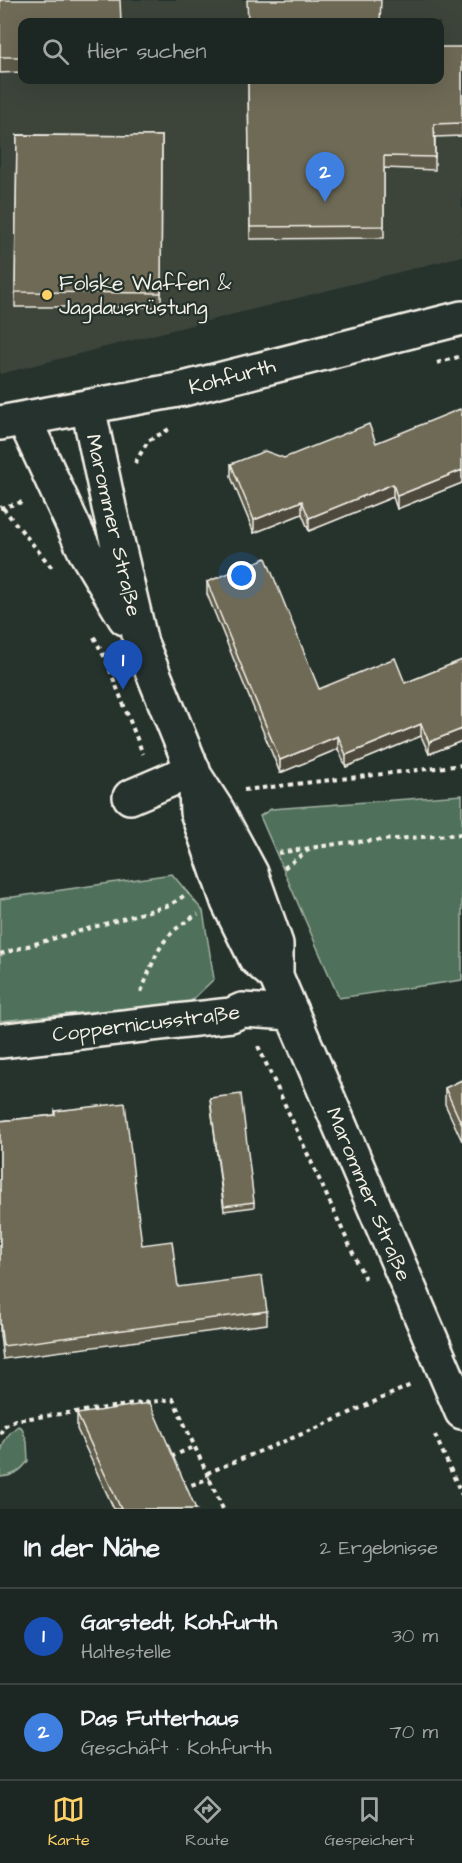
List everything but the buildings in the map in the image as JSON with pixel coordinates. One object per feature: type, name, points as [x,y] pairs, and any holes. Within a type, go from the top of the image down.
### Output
[{"type":"street","name":"Kohfurth","points":[[12,421],[183,389],[462,318]]},
{"type":"street","name":"Marommer Straße","points":[[88,407],[108,507],[141,643],[194,773],[218,810],[251,873],[276,944],[276,976],[462,1412]]},
{"type":"street","name":"Marommer Straße","points":[[12,421],[85,551],[141,643]]},
{"type":"street","points":[[143,792],[194,773]]},
{"type":"street","name":"Coppernicusstraße","points":[[0,1041],[231,1015],[242,1010],[292,1013]]},
{"type":"path","points":[[0,508],[3,508],[55,571]]},
{"type":"path","points":[[90,630],[106,660],[143,792]]},
{"type":"path","points":[[240,791],[462,765]]},
{"type":"path","points":[[271,854],[343,843],[462,834]]},
{"type":"path","points":[[0,954],[170,905],[195,889]]},
{"type":"path","points":[[104,1029],[123,1018],[134,1007],[155,954],[167,936],[184,922],[204,911]]},
{"type":"path","points":[[242,1010],[369,1288]]},
{"type":"path","points":[[409,1377],[417,1394]]},
{"type":"path","points":[[207,1473],[319,1427],[412,1384]]},
{"type":"path","points":[[0,1434],[4,1426],[15,1420],[173,1399],[223,1509]]},
{"type":"path","points":[[435,1434],[462,1495]]},
{"type":"path","points":[[168,1458],[195,1446]]},
{"type":"path","points":[[181,1489],[210,1478]]},
{"type":"shaded area","points":[[0,0],[462,0],[462,256],[0,374]]},
{"type":"green space","points":[[462,795],[462,980],[339,998],[260,816],[271,809]]},
{"type":"green space","points":[[172,874],[203,911],[214,979],[190,1002],[0,1021],[0,899]]},
{"type":"green space","points":[[18,1426],[22,1428],[27,1442],[28,1461],[16,1473],[0,1477],[4,1442]]},
{"type":"place","name":"Das Futterhaus","points":[[325,202]]},
{"type":"place","name":"Folske Waffen & Jagdausrüstung","points":[[47,295]]},
{"type":"place","name":"Garstedt, Kohfurth","points":[[123,690]]}]
